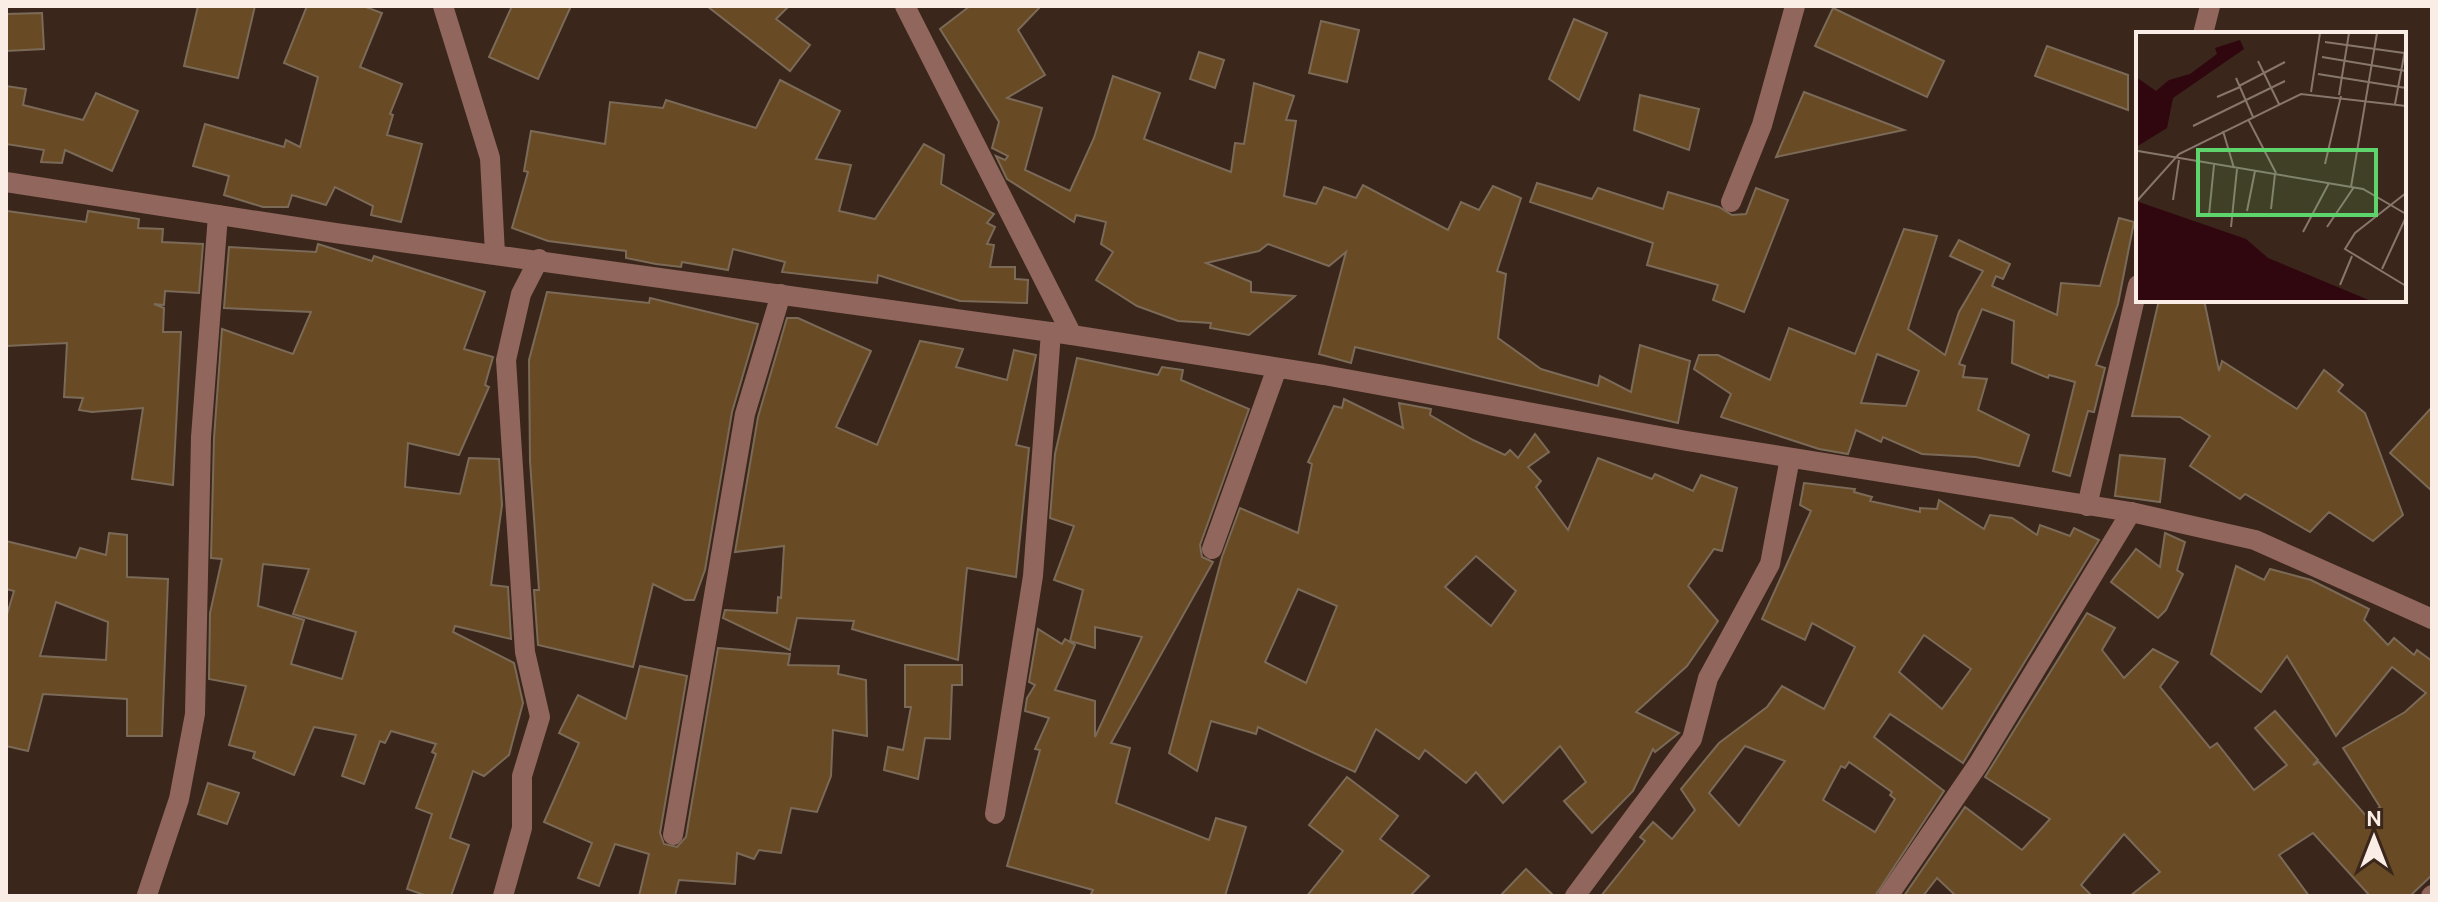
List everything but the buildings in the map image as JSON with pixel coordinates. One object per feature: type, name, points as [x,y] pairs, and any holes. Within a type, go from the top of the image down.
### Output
[{"type":"street","points":[[443,6],[490,158],[495,254]]},
{"type":"street","points":[[905,6],[1072,335]]},
{"type":"street","points":[[1731,202],[1762,125],[1795,6]]},
{"type":"street","points":[[2204,32],[2210,6]]},
{"type":"street","points":[[6,182],[218,215],[1072,335],[1790,458],[2131,512],[2255,540],[2432,619]]},
{"type":"street","points":[[147,895],[179,799],[195,714],[201,437],[218,215]]},
{"type":"street","points":[[503,896],[522,828],[522,776],[540,717],[525,652],[506,360],[521,294],[539,259]]},
{"type":"street","points":[[673,835],[745,414],[781,294]]},
{"type":"street","points":[[2087,506],[2136,294]]},
{"type":"street","points":[[995,814],[1033,576],[1051,332]]},
{"type":"street","points":[[1212,549],[1277,368]]},
{"type":"street","points":[[1575,896],[1692,739],[1708,678],[1770,564],[1790,458]]},
{"type":"street","points":[[1888,896],[1979,763],[2131,512]]}]
